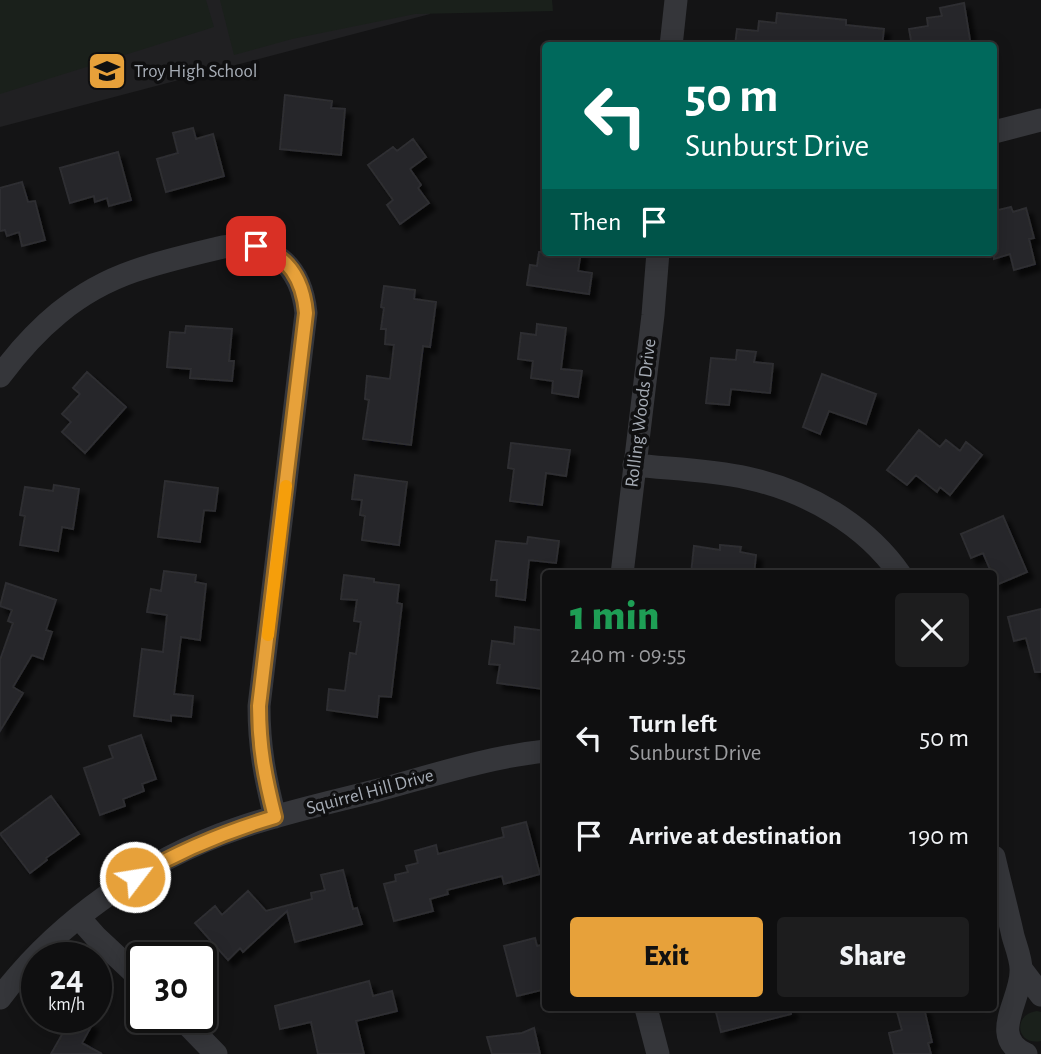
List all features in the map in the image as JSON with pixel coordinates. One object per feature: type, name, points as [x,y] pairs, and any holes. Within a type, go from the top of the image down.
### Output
[{"type":"street","points":[[671,42],[676,0]]},
{"type":"street","points":[[997,130],[1041,120]]},
{"type":"street","points":[[0,376],[20,348],[67,305],[134,271],[237,245],[268,250],[291,269],[299,283],[306,313],[259,706],[262,764],[275,817]]},
{"type":"street","name":"Rolling Woods Drive","points":[[622,570],[658,256]]},
{"type":"street","points":[[634,465],[746,477],[773,484],[841,516],[897,570]]},
{"type":"street","name":"Squirrel Hill Drive","points":[[0,998],[49,944],[79,918],[166,858],[198,843],[275,817],[494,760],[542,752]]},
{"type":"street","points":[[997,869],[1022,970],[1041,995]]},
{"type":"street","points":[[79,918],[126,965]]},
{"type":"street","points":[[1022,970],[1007,1025],[1013,1045],[1026,1054]]},
{"type":"street","points":[[648,1017],[656,1054]]},
{"type":"street","points":[[196,1033],[216,1054]]},
{"type":"shaded area","name":"Troy High School","points":[[0,0],[426,0],[430,14],[0,127]]},
{"type":"shaded area","points":[[0,0],[206,0],[214,27],[0,94]]},
{"type":"shaded area","points":[[220,0],[552,0],[553,11],[415,14],[292,39],[234,55]]},
{"type":"shaded area","points":[[1037,1011],[1041,1012],[1041,1041],[1033,1041],[1026,1039],[1020,1029],[1024,1018]]},
{"type":"building","points":[[964,3],[970,42],[911,42],[909,29],[928,26],[927,18],[942,16],[940,8]]},
{"type":"building","points":[[777,13],[846,20],[846,25],[884,29],[882,42],[735,42],[737,29],[758,31],[759,21],[776,23]]},
{"type":"building","points":[[285,95],[332,101],[331,108],[345,109],[341,155],[280,149]]},
{"type":"building","points":[[193,128],[196,139],[213,134],[224,176],[166,192],[157,159],[178,153],[173,133]]},
{"type":"building","points":[[413,139],[426,157],[410,169],[421,185],[418,188],[429,203],[400,224],[387,205],[393,200],[368,165],[393,147],[397,151]]},
{"type":"building","points":[[118,152],[131,200],[109,206],[107,198],[95,202],[94,196],[70,203],[60,168]]},
{"type":"building","points":[[22,182],[28,202],[35,201],[45,240],[22,246],[19,232],[7,236],[5,230],[0,231],[0,188]]},
{"type":"building","points":[[1011,207],[1013,212],[1026,208],[1034,238],[1029,239],[1035,264],[1014,270],[1010,254],[994,259],[994,256],[997,256],[997,210]]},
{"type":"building","points":[[539,252],[542,252],[542,256],[580,256],[578,271],[592,273],[589,294],[527,285],[530,265],[537,266]]},
{"type":"building","points":[[384,286],[415,290],[414,299],[436,302],[430,347],[423,346],[411,445],[363,439],[369,400],[365,399],[367,376],[390,379],[394,345],[385,344],[386,329],[381,329]]},
{"type":"building","points":[[537,324],[566,328],[561,369],[582,371],[578,397],[552,393],[553,381],[531,378],[533,361],[518,359],[521,333],[536,335]]},
{"type":"building","points":[[186,326],[232,329],[229,361],[234,361],[232,381],[190,378],[191,369],[167,367],[170,332],[185,333]]},
{"type":"building","points":[[737,350],[756,352],[754,362],[773,364],[770,393],[731,389],[729,405],[706,403],[711,358],[736,360]]},
{"type":"building","points":[[87,372],[126,407],[85,453],[62,432],[71,422],[62,414],[80,394],[73,388]]},
{"type":"building","points":[[822,374],[876,394],[866,424],[829,411],[820,434],[803,427]]},
{"type":"building","points":[[919,430],[940,447],[946,440],[960,451],[966,442],[982,455],[950,495],[940,487],[937,492],[916,475],[907,485],[887,470]]},
{"type":"building","points":[[511,443],[570,450],[566,476],[546,473],[542,505],[510,501],[514,469],[508,468]]},
{"type":"building","points":[[355,475],[407,482],[399,545],[362,540],[365,516],[360,515],[362,500],[352,499]]},
{"type":"building","points":[[165,481],[218,488],[215,511],[204,510],[200,542],[158,537]]},
{"type":"building","points":[[54,485],[79,489],[73,529],[62,527],[58,551],[20,545],[25,516],[20,515],[25,487],[53,491]]},
{"type":"building","points":[[1003,516],[1027,572],[997,585],[997,570],[990,570],[983,553],[971,558],[961,534]]},
{"type":"building","points":[[528,537],[559,541],[556,563],[529,560],[525,600],[496,596],[497,580],[491,580],[496,541],[527,544]]},
{"type":"building","points":[[720,545],[741,547],[740,552],[756,555],[754,570],[691,570],[694,546],[720,550]]},
{"type":"building","points":[[164,571],[196,575],[195,582],[206,584],[200,640],[181,637],[174,694],[193,696],[191,717],[171,715],[171,721],[134,716],[142,649],[163,652],[167,615],[147,612],[151,589],[161,591]]},
{"type":"building","points":[[344,575],[399,585],[397,603],[402,604],[391,697],[379,696],[377,717],[327,710],[329,689],[345,691],[350,653],[356,654],[361,622],[354,621],[357,600],[341,599]]},
{"type":"building","points":[[6,583],[56,600],[46,630],[52,632],[43,659],[32,655],[13,687],[23,693],[0,731],[0,660],[13,623],[8,621],[12,610],[0,606]]},
{"type":"building","points":[[1041,609],[1041,672],[1035,672],[1026,638],[1014,641],[1008,617]]},
{"type":"building","points":[[515,627],[542,630],[542,689],[497,683],[500,665],[489,664],[492,641],[514,644]]},
{"type":"building","points":[[141,735],[156,779],[142,784],[144,791],[123,799],[125,806],[100,815],[84,768],[113,758],[109,746]]},
{"type":"building","points":[[51,796],[79,834],[30,873],[0,834]]},
{"type":"building","points":[[526,822],[540,874],[504,884],[502,876],[447,890],[448,894],[430,899],[433,911],[394,921],[384,884],[396,881],[395,875],[408,872],[406,866],[418,863],[415,851],[436,845],[438,854],[504,837],[502,828]]},
{"type":"building","points":[[343,870],[353,909],[357,908],[362,924],[295,942],[287,911],[243,952],[240,948],[228,960],[217,948],[217,942],[212,942],[195,923],[215,906],[222,915],[248,891],[266,911],[312,899],[311,893],[325,890],[321,875]]},
{"type":"building","points":[[535,938],[537,946],[542,945],[542,990],[517,996],[504,946]]},
{"type":"building","points":[[369,981],[373,996],[392,991],[397,1011],[356,1021],[364,1054],[318,1054],[311,1022],[280,1029],[275,1006]]},
{"type":"building","points":[[716,1011],[791,1011],[791,1014],[721,1032]]},
{"type":"building","points":[[897,1011],[925,1011],[932,1042],[928,1043],[931,1054],[894,1054],[889,1033],[902,1030]]},
{"type":"building","points":[[534,1028],[540,1054],[492,1054],[487,1037],[522,1033]]},
{"type":"building","points":[[63,1033],[88,1033],[82,1043],[102,1054],[51,1054]]},
{"type":"slow traffic","points":[[268,635],[286,486]]},
{"type":"place","name":"Troy High School","points":[[107,71]]},
{"type":"route","points":[[135,877],[198,843],[275,817],[262,764],[259,706],[306,313],[299,283],[291,269],[268,250],[256,246]]}]
